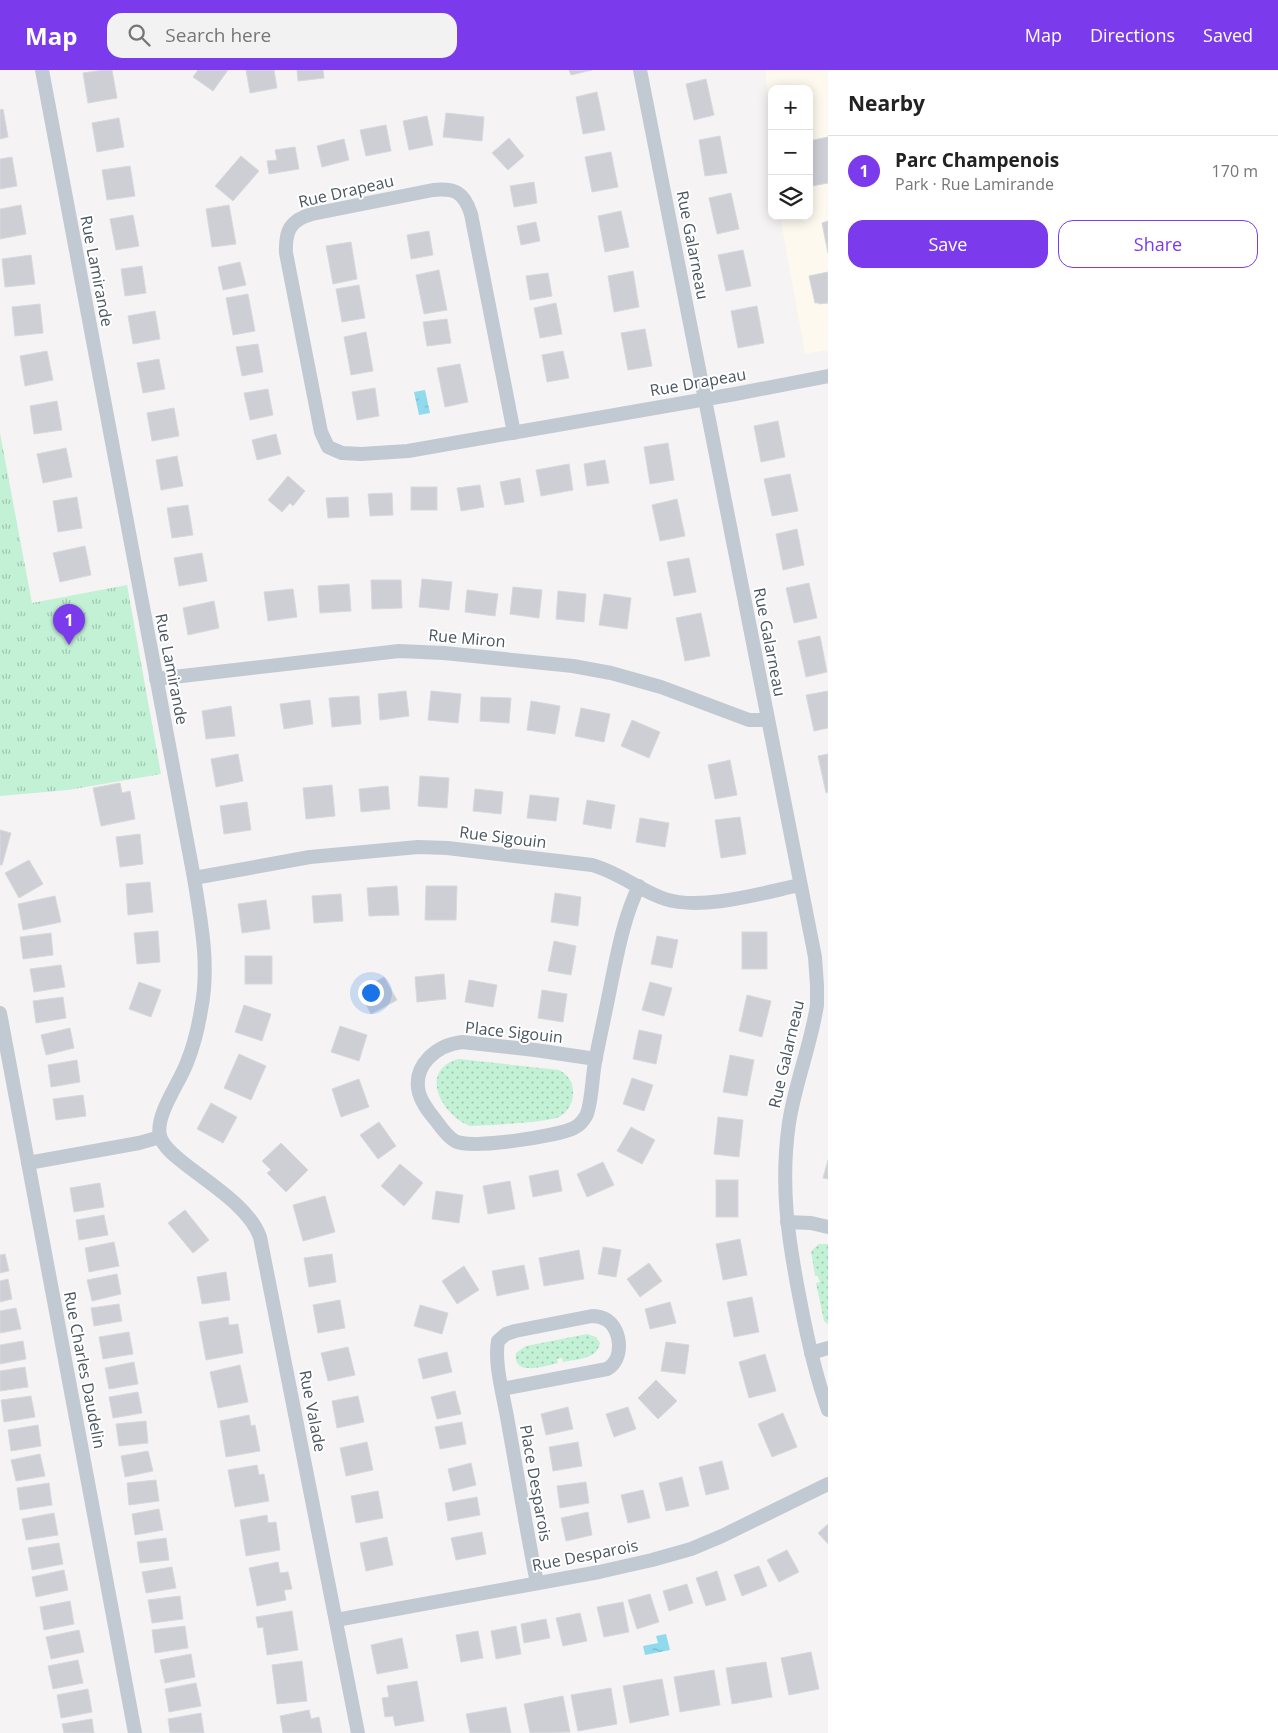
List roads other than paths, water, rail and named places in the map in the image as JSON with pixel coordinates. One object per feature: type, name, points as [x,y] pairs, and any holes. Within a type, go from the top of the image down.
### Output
[{"type":"street","name":"Rue Lamirande","points":[[42,70],[194,878],[205,954],[204,997],[198,1028],[187,1063],[160,1119],[160,1137]]},
{"type":"street","name":"Rue Galarneau","points":[[640,70],[815,957],[817,995],[814,1022],[789,1121],[784,1177],[795,1274],[811,1353],[828,1410]]},
{"type":"street","name":"Rue Drapeau","points":[[514,433],[471,214],[463,196],[454,190],[433,190],[312,214],[293,223],[286,239],[286,253],[321,432],[328,447],[336,452],[350,454],[408,451],[514,433],[705,399],[828,376]]},
{"type":"street","name":"Rue Miron","points":[[156,679],[399,651],[444,653],[573,666],[612,673],[662,687],[749,720],[758,722],[768,720]]},
{"type":"street","name":"Rue Sigouin","points":[[194,878],[305,858],[387,849],[432,847],[586,864],[612,872],[665,899],[686,903],[730,899],[800,885]]},
{"type":"street","name":"Place Sigouin","points":[[596,1059],[535,1050],[462,1042],[454,1043],[444,1046],[429,1057],[420,1072],[418,1086],[427,1108],[447,1134],[458,1143],[480,1144],[557,1134],[573,1129],[584,1120],[587,1113],[621,935],[630,904],[639,886]]},
{"type":"street","name":"Rue Charles Daudelin","points":[[0,1013],[135,1733]]},
{"type":"street","points":[[28,1163],[139,1144],[160,1137]]},
{"type":"street","name":"Rue Valade","points":[[160,1137],[178,1159],[247,1214],[258,1230],[358,1733]]},
{"type":"street","points":[[788,1222],[806,1222],[828,1227]]},
{"type":"street","name":"Place Desparois","points":[[502,1389],[607,1369],[615,1363],[618,1357],[615,1329],[603,1318],[592,1316],[506,1334],[498,1341],[496,1349],[502,1389],[537,1583]]},
{"type":"street","points":[[811,1353],[828,1348]]},
{"type":"street","name":"Rue Desparois","points":[[336,1620],[628,1566],[691,1549],[756,1521],[828,1484]]},
{"type":"water","points":[[425,390],[430,413],[419,415],[414,392]]},
{"type":"water","points":[[666,1634],[670,1650],[645,1655],[643,1646],[658,1643],[656,1636]]},
{"type":"place","name":"Parc Champenois","points":[[69,645]]}]
